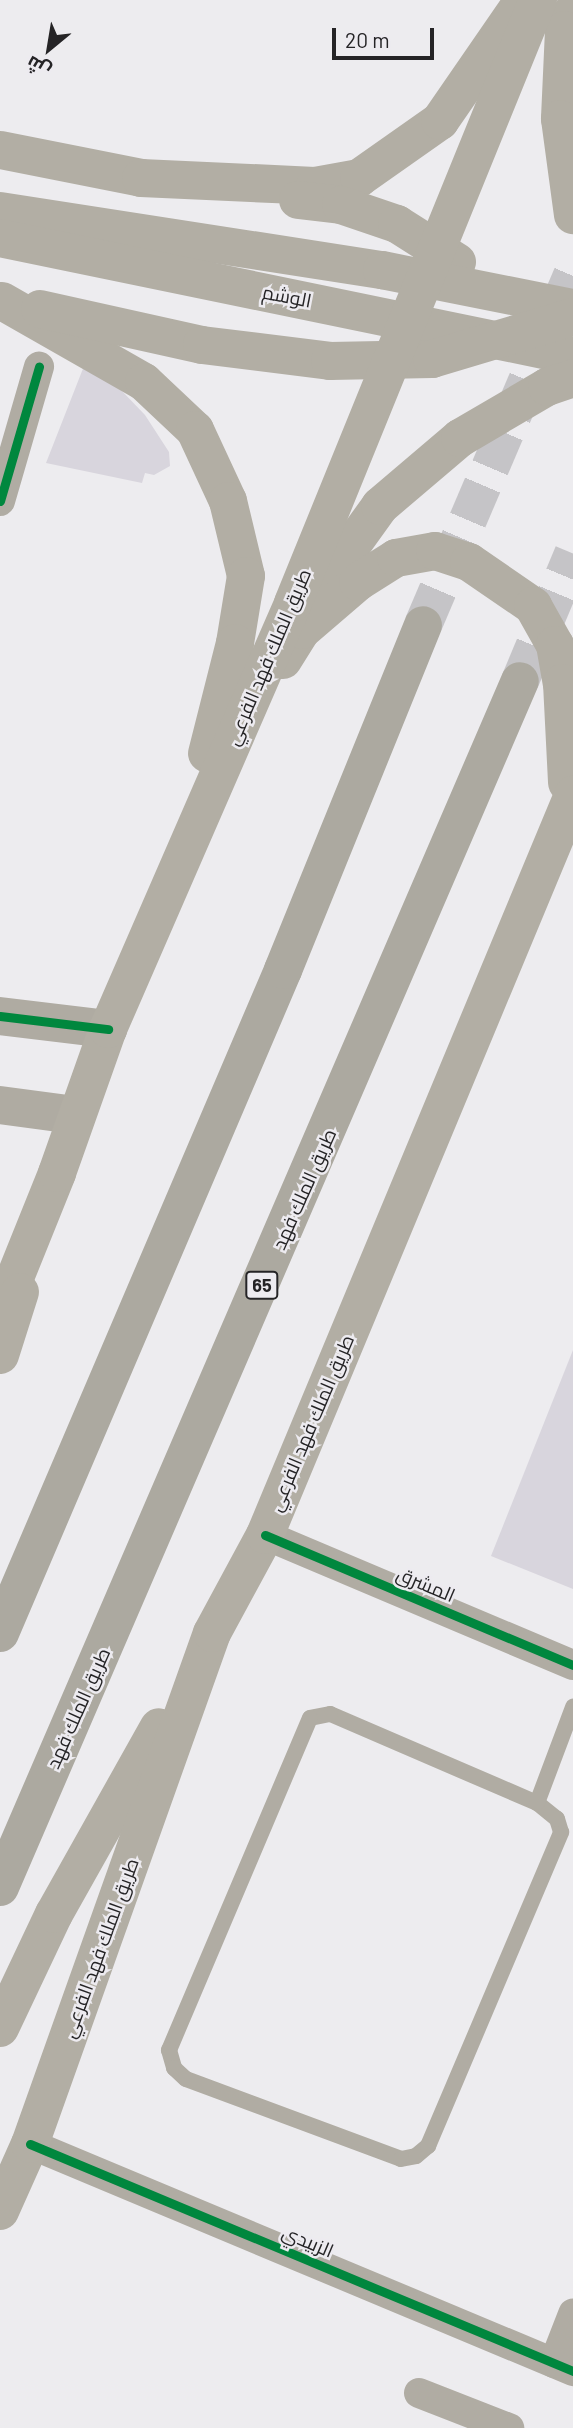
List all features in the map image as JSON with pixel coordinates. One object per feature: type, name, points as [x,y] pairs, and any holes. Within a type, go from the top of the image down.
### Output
[{"type":"highway","points":[[0,1633],[283,970],[423,625]]},
{"type":"highway","name":"طريق الملك فهد","points":[[0,1887],[520,681]]},
{"type":"main road","points":[[141,178],[315,186],[359,178],[440,121],[523,0]]},
{"type":"main road","name":"طريق الملك فهد الفرعي","points":[[0,1315],[57,1173],[75,1115],[108,1029],[233,740],[538,0]]},
{"type":"main road","points":[[573,10],[564,30],[559,119],[573,215]]},
{"type":"main road","points":[[0,150],[141,178],[341,205],[397,224],[477,275],[532,329],[572,376],[547,387],[460,438],[380,506],[329,571],[233,740]]},
{"type":"main road","name":"الوشم","points":[[0,211],[382,270],[573,308]]},
{"type":"main road","name":"الوشم","points":[[0,238],[572,376]]},
{"type":"main road","points":[[1,301],[202,345],[330,361],[432,359],[573,317]]},
{"type":"main road","points":[[1,301],[144,382],[195,430],[228,502],[246,576],[235,643],[180,863]]},
{"type":"main road","points":[[233,740],[302,630],[358,582],[396,558],[435,551],[497,578],[533,606],[555,645],[562,683],[571,780]]},
{"type":"main road","name":"طريق الملك فهد الفرعي","points":[[0,2211],[30,2144],[212,1633],[265,1535],[505,958],[571,780]]},
{"type":"main road","points":[[0,1355],[57,1173]]},
{"type":"main road","points":[[0,2028],[54,1914],[212,1633]]},
{"type":"street","points":[[0,501],[39,367]]},
{"type":"street","points":[[0,1016],[108,1029]]},
{"type":"street","points":[[0,1105],[75,1115]]},
{"type":"street","name":"المشرق","points":[[265,1535],[573,1665]]},
{"type":"street","name":"الزبيدي","points":[[30,2144],[564,2367]]},
{"type":"street","points":[[564,2367],[573,2314]]},
{"type":"street","points":[[419,2393],[509,2428]]},
{"type":"lane","points":[[537,1803],[573,1707]]},
{"type":"lane","points":[[330,1714],[537,1803],[557,1819],[561,1832],[428,2146],[416,2156],[401,2159],[186,2079],[174,2068],[169,2050],[310,1718],[330,1714]]},
{"type":"building","points":[[84,366],[121,390],[145,415],[169,452],[170,466],[154,475],[145,473],[142,483],[46,463]]},
{"type":"building","points":[[573,1350],[573,1589],[491,1556]]},
{"type":"tunnel","points":[[423,625],[573,273]]},
{"type":"tunnel","points":[[520,681],[573,554]]},
{"type":"cycle path","points":[[0,501],[39,367]]},
{"type":"cycle path","points":[[0,1016],[108,1029]]},
{"type":"cycle path","points":[[265,1535],[573,1665]]},
{"type":"cycle path","points":[[30,2144],[573,2371]]}]
